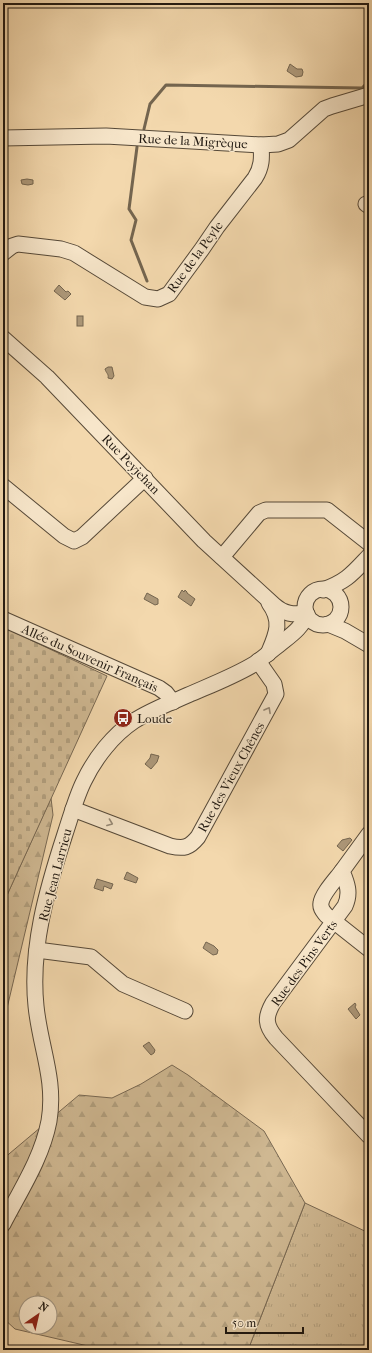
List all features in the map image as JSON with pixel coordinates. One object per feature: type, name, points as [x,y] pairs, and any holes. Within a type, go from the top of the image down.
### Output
[{"type":"street","name":"Rue de la Migrèque","points":[[3,138],[106,136],[261,145],[278,144],[289,140],[324,109],[369,95]]},
{"type":"street","name":"Rue de la Peyle","points":[[3,253],[12,246],[18,244],[68,250],[145,297],[154,299],[163,298],[174,288],[260,170],[262,159],[261,145]]},
{"type":"street","name":"Rue Peyjehan","points":[[3,338],[47,377],[184,520],[281,611],[293,614],[306,613]]},
{"type":"street","points":[[3,486],[64,536],[74,541],[82,537],[145,478]]},
{"type":"street","points":[[222,557],[258,512],[266,510],[327,510],[369,543]]},
{"type":"street","points":[[369,556],[349,577],[338,584],[312,593],[306,603],[306,613],[314,623],[327,624],[369,644]]},
{"type":"street","points":[[327,624],[336,619],[344,589],[349,577]]},
{"type":"street","name":"Rue Peyjehan","points":[[259,590],[284,603],[298,602],[308,598]]},
{"type":"street","name":"Rue Peyjehan","points":[[259,590],[274,610],[278,624],[275,635],[263,657]]},
{"type":"street","points":[[323,590],[334,593],[338,597],[340,606],[350,624],[369,644]]},
{"type":"street","name":"Rue Jean Larrieu","points":[[3,1224],[38,1155],[49,1116],[51,1089],[49,1067],[39,1025],[36,1000],[35,976],[37,950],[50,883],[73,809],[85,778],[109,744],[132,722],[149,712],[222,680],[263,657],[295,632],[303,623],[306,613]]},
{"type":"street","name":"Allée du Souvenir Français","points":[[3,619],[159,688],[166,693],[173,702]]},
{"type":"street","name":"Rue Jean Larrieu","points":[[295,632],[309,627],[327,624]]},
{"type":"street","name":"Rue des Vieux Chênes","points":[[73,809],[170,846],[184,848],[189,846],[198,837],[276,694],[274,684],[263,657]]},
{"type":"street","points":[[369,834],[323,897],[321,903],[321,909],[326,915],[369,949]]},
{"type":"street","name":"Rue des Pins Verts","points":[[342,871],[349,890],[345,906],[273,1003],[268,1011],[267,1018],[270,1032],[369,1136]]},
{"type":"street","points":[[37,950],[91,957],[123,984],[185,1011]]},
{"type":"green space","points":[[3,627],[107,676],[3,904]]},
{"type":"green space","points":[[51,798],[53,815],[3,1025],[3,904]]},
{"type":"green space","points":[[172,1065],[188,1075],[264,1131],[305,1203],[248,1350],[105,1350],[41,1335],[58,1335],[58,1295],[18,1295],[18,1330],[15,1329],[3,1318],[3,1159],[79,1095],[112,1098],[141,1084]]},
{"type":"green space","points":[[305,1203],[369,1233],[369,1350],[248,1350]]},
{"type":"shaded area","points":[[290,64],[297,69],[302,69],[302,76],[296,77],[287,71]]},
{"type":"shaded area","points":[[21,180],[33,180],[33,184],[22,184]]},
{"type":"shaded area","points":[[59,285],[66,292],[68,291],[71,294],[65,300],[54,291]]},
{"type":"shaded area","points":[[77,316],[83,316],[83,326],[77,326]]},
{"type":"shaded area","points":[[112,367],[114,376],[112,379],[108,378],[108,374],[105,369]]},
{"type":"shaded area","points":[[182,590],[184,592],[185,590],[195,599],[191,606],[178,597]]},
{"type":"shaded area","points":[[147,593],[158,599],[158,604],[155,605],[144,599]]},
{"type":"shaded area","points":[[151,754],[159,756],[157,762],[151,769],[145,764],[150,758]]},
{"type":"shaded area","points":[[350,838],[352,840],[343,851],[337,846],[342,840]]},
{"type":"shaded area","points":[[127,872],[138,878],[136,883],[124,879]]},
{"type":"shaded area","points":[[97,879],[113,884],[111,889],[104,886],[103,891],[94,888]]},
{"type":"shaded area","points":[[206,942],[218,950],[217,954],[213,955],[203,948]]},
{"type":"shaded area","points":[[355,1003],[355,1007],[360,1015],[356,1019],[348,1009]]},
{"type":"shaded area","points":[[149,1042],[155,1050],[151,1055],[143,1046]]},
{"type":"waterway","points":[[144,129],[150,104],[166,85],[362,88],[369,81]]},
{"type":"waterway","points":[[137,147],[129,209],[136,220],[131,240],[147,281]]},
{"type":"place","name":"Loude","points":[[123,718]]}]
